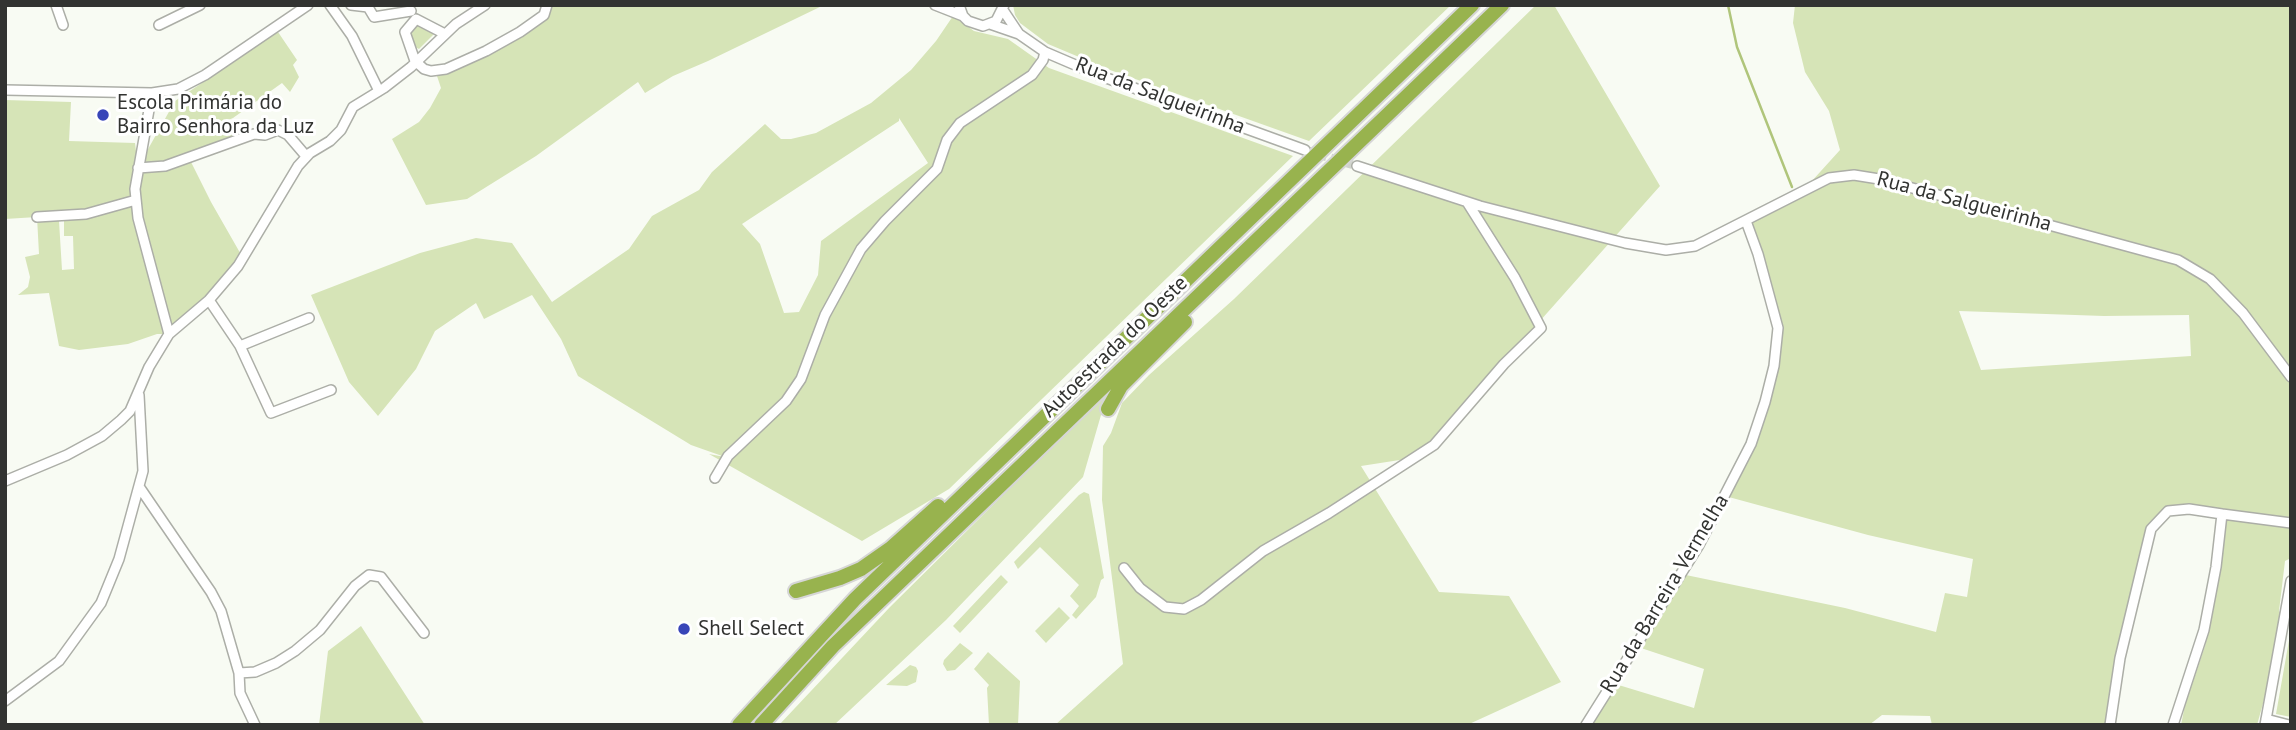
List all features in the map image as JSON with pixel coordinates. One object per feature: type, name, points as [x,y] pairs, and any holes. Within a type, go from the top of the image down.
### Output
[{"type":"highway","name":"Autoestrada do Oeste","points":[[739,725],[855,599],[1472,5]]},
{"type":"highway","name":"Autoestrada do Oeste","points":[[761,725],[834,646],[1378,127],[1502,5]]},
{"type":"highway","points":[[1108,409],[1121,386],[1220,287],[1256,241]]},
{"type":"highway","points":[[796,590],[840,578],[861,569],[891,548],[947,498],[977,481]]},
{"type":"street","points":[[56,5],[63,25]]},
{"type":"street","points":[[159,25],[200,5]]},
{"type":"street","points":[[5,90],[152,93],[178,89],[205,75],[308,5]]},
{"type":"street","points":[[330,5],[352,36],[379,91]]},
{"type":"street","points":[[338,17],[343,5]]},
{"type":"street","points":[[351,5],[368,7],[374,17],[412,11],[445,34]]},
{"type":"street","points":[[5,481],[67,455],[102,436],[130,411],[149,367],[169,334],[209,300],[238,266],[306,156],[330,141],[341,130],[353,107],[411,67],[456,24],[485,5]]},
{"type":"street","points":[[412,11],[405,32],[415,61],[431,71],[446,69],[520,32],[544,15],[547,5]]},
{"type":"street","points":[[959,5],[963,16]]},
{"type":"street","name":"Rua da Salgueirinha","points":[[941,6],[975,25],[990,24],[1019,34],[1045,52],[1101,76],[1305,149]]},
{"type":"street","points":[[990,24],[996,21],[1004,8]]},
{"type":"street","name":"Rua da Salgueirinha","points":[[1004,8],[1019,34]]},
{"type":"street","points":[[715,478],[728,456],[786,401],[801,379],[825,315],[860,249],[937,169],[947,140],[960,124],[1032,75],[1043,60],[1045,52]]},
{"type":"street","points":[[152,93],[135,189],[138,218],[169,334]]},
{"type":"street","points":[[138,168],[165,166],[254,134],[265,135],[278,130],[288,135],[306,156]]},
{"type":"street","name":"Rua da Salgueirinha","points":[[1357,166],[1466,202],[1625,243],[1666,250],[1695,246],[1829,178],[1854,174],[1879,179],[2178,260],[2210,279],[2244,314],[2291,377]]},
{"type":"street","points":[[37,217],[86,214],[136,200]]},
{"type":"street","points":[[1124,568],[1140,588],[1165,607],[1184,609],[1200,600],[1263,551],[1329,513],[1434,445],[1504,364],[1541,328],[1515,278],[1466,202]]},
{"type":"street","name":"Rua da Barreira Vermelha","points":[[1586,725],[1699,545],[1751,444],[1765,402],[1774,366],[1778,328],[1746,221]]},
{"type":"street","points":[[209,300],[240,346],[271,413],[331,390]]},
{"type":"street","points":[[240,346],[309,318]]},
{"type":"street","points":[[5,701],[59,660],[101,603],[119,559],[144,471],[139,393]]},
{"type":"street","points":[[139,488],[211,592],[221,611],[239,673],[240,693],[255,725]]},
{"type":"street","points":[[2110,725],[2120,658],[2151,528],[2168,511],[2189,509],[2291,523]]},
{"type":"street","points":[[2173,725],[2204,630],[2222,514]]},
{"type":"street","points":[[239,673],[255,672],[295,651],[320,630],[355,586],[369,575],[381,577],[424,633]]},
{"type":"street","points":[[2290,725],[2266,722],[2291,582]]},
{"type":"green space","points":[[549,5],[824,5],[673,76],[645,93],[638,82],[536,156],[467,199],[426,205],[392,139],[419,122],[430,108],[441,88],[435,70],[504,41]]},
{"type":"green space","points":[[1013,5],[1451,5],[1309,141],[1110,70],[1048,44],[1020,23]]},
{"type":"green space","points":[[1536,5],[1554,5],[1660,186],[1419,457],[1361,466],[1439,592],[1509,596],[1561,682],[1467,725],[1055,725],[1123,664],[1102,500],[1103,446],[1122,403],[1149,375],[1234,299]]},
{"type":"green space","points":[[1795,5],[2291,5],[2291,520],[2168,511],[2152,528],[2110,725],[1932,725],[1930,716],[1882,715],[1869,725],[1586,725],[1612,683],[1694,708],[1704,669],[1635,646],[1681,574],[1845,608],[1936,632],[1945,593],[1967,597],[1973,559],[1868,535],[1725,496],[1767,396],[1778,328],[1746,221],[1801,193],[1840,150],[1829,111],[1805,72],[1793,23]],"holes":[[[1959,311],[2104,316],[2189,315],[2191,356],[1981,370]]]},
{"type":"green space","points":[[953,16],[974,31],[1008,39],[1049,68],[1293,156],[949,489],[862,541],[709,454],[725,457],[691,445],[578,376],[561,339],[532,295],[484,319],[476,303],[435,331],[416,369],[378,416],[349,382],[311,295],[420,253],[476,238],[512,243],[552,302],[629,249],[652,216],[699,190],[712,172],[765,124],[781,139],[816,133],[871,103],[911,70]],"holes":[[[899,118],[928,163],[821,241],[818,275],[799,312],[784,313],[760,244],[742,224],[899,121]]]},
{"type":"green space","points":[[419,23],[435,33],[419,49],[415,47],[409,33]]},
{"type":"green space","points":[[278,32],[297,60],[293,65],[299,77],[290,92],[282,83],[226,121],[236,141],[189,158],[243,258],[238,266],[169,334],[157,334],[128,344],[79,350],[59,346],[49,293],[18,295],[28,287],[30,277],[25,257],[39,254],[37,217],[5,219],[5,100],[71,102],[69,141],[135,143],[138,167],[175,101]],"holes":[[[59,221],[64,221],[64,236],[73,236],[74,269],[62,270]]]},
{"type":"green space","points":[[1108,391],[1083,477],[946,620],[834,725],[779,725],[890,607]]},
{"type":"green space","points":[[1084,492],[1089,494],[1104,578],[1096,597],[1076,619],[1072,615],[1079,606],[1070,596],[1079,585],[1040,547],[1018,569],[1014,562]]},
{"type":"green space","points":[[2224,516],[2291,528],[2291,548],[2289,559],[2285,561],[2279,611],[2281,614],[2267,689],[2257,725],[2181,725],[2213,612]]},
{"type":"green space","points":[[1001,575],[1008,582],[960,633],[953,626]]},
{"type":"green space","points":[[1059,607],[1070,618],[1046,643],[1035,631]]},
{"type":"green space","points":[[361,626],[425,725],[319,725],[328,651]]},
{"type":"green space","points":[[2291,629],[2291,717],[2276,714]]},
{"type":"green space","points":[[960,643],[973,653],[955,670],[947,671],[944,660]]},
{"type":"green space","points":[[988,652],[1020,681],[1018,725],[989,725],[989,685],[974,669]]},
{"type":"green space","points":[[910,665],[918,671],[916,682],[907,686],[886,685]]},
{"type":"waterway","points":[[1728,5],[1737,47],[1792,187]]},
{"type":"tunnel","points":[[1305,150],[1357,166]]},
{"type":"place","name":"Escola Primária do Bairro Senhora da Luz","points":[[103,115]]},
{"type":"place","name":"Shell Select","points":[[684,629]]}]
